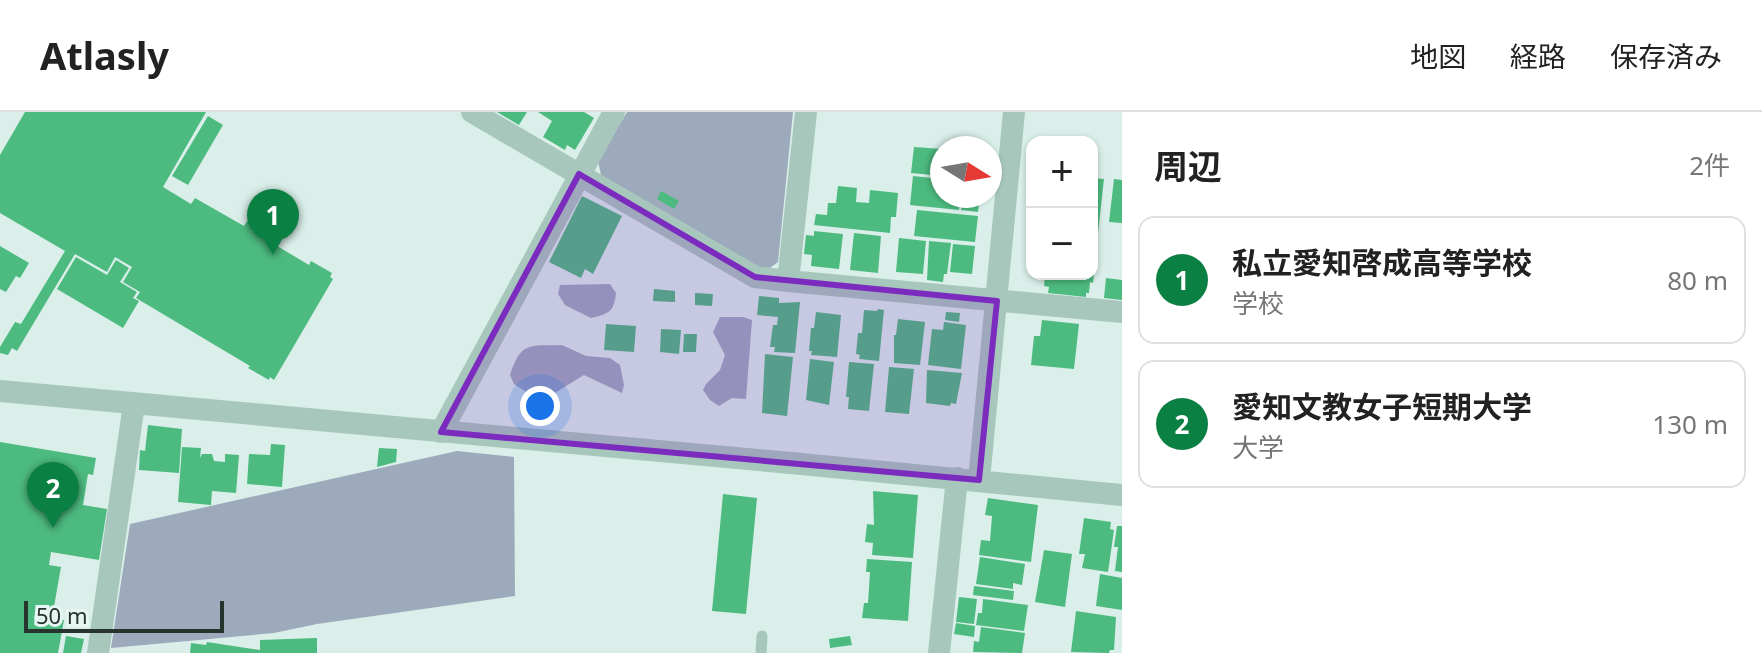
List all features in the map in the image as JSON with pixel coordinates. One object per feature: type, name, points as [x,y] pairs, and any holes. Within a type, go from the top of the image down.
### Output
[{"type":"street","points":[[472,112],[755,277],[1122,312]]},
{"type":"street","points":[[441,432],[614,112]]},
{"type":"street","points":[[788,281],[806,112]]},
{"type":"street","points":[[939,653],[997,301],[1014,112]]},
{"type":"street","points":[[0,391],[1122,495]]},
{"type":"street","points":[[98,653],[134,404]]},
{"type":"lane","points":[[761,653],[762,636]]},
{"type":"highlighted area","points":[[579,174],[755,277],[997,301],[979,480],[441,432]]},
{"type":"shaded area","points":[[627,112],[793,112],[778,262],[770,268],[759,267],[601,175],[598,161]]},
{"type":"shaded area","points":[[610,284],[616,293],[612,308],[591,318],[565,305],[558,294],[560,285]]},
{"type":"shaded area","points":[[720,317],[752,320],[746,399],[732,398],[719,406],[703,390],[720,370],[725,355],[713,332]]},
{"type":"shaded area","points":[[562,345],[586,356],[610,358],[620,365],[624,385],[622,393],[584,375],[553,394],[537,399],[514,384],[510,375],[523,351],[534,346]]},
{"type":"shaded area","points":[[457,451],[514,457],[515,596],[274,633],[111,648],[130,524]]},
{"type":"building","points":[[25,112],[206,112],[163,187],[191,204],[195,198],[244,226],[247,221],[256,226],[252,231],[309,265],[311,261],[332,273],[330,277],[333,279],[274,380],[248,368],[250,366],[136,298],[140,292],[123,282],[132,267],[115,257],[107,272],[75,254],[17,351],[12,348],[8,355],[0,353],[0,347],[15,322],[21,324],[65,251],[0,213],[0,155]]},
{"type":"building","points":[[497,112],[527,112],[519,125]]},
{"type":"building","points":[[538,112],[584,112],[594,118],[575,150],[567,145],[565,150],[543,137],[552,121]]},
{"type":"building","points":[[208,116],[223,125],[188,185],[172,176]]},
{"type":"building","points":[[914,147],[930,148],[930,175],[911,173]]},
{"type":"building","points":[[913,176],[930,178],[930,207],[910,205]]},
{"type":"building","points":[[1098,178],[1104,179],[1098,233]]},
{"type":"building","points":[[1114,179],[1122,180],[1122,223],[1109,222]]},
{"type":"building","points":[[838,186],[857,188],[856,202],[869,203],[870,190],[898,193],[896,217],[891,217],[890,233],[814,225],[816,214],[827,215],[828,203],[836,203]]},
{"type":"building","points":[[661,191],[679,201],[674,209],[657,199]]},
{"type":"building","points":[[582,196],[622,216],[593,274],[585,269],[581,278],[549,262]]},
{"type":"building","points":[[961,208],[978,208],[978,212]]},
{"type":"building","points":[[917,210],[978,216],[975,242],[914,236]]},
{"type":"building","points":[[814,231],[843,234],[839,269],[811,266],[812,255],[804,254],[806,235],[814,236]]},
{"type":"building","points":[[854,233],[881,236],[878,273],[850,270]]},
{"type":"building","points":[[899,238],[926,241],[923,274],[896,272]]},
{"type":"building","points":[[929,241],[951,243],[943,282],[927,280]]},
{"type":"building","points":[[953,244],[975,246],[972,274],[950,272]]},
{"type":"building","points":[[0,246],[29,263],[6,292],[0,289]]},
{"type":"building","points":[[76,257],[107,275],[116,260],[129,268],[120,282],[137,292],[133,298],[139,301],[123,328],[57,289]]},
{"type":"building","points":[[1106,278],[1122,280],[1122,300],[1104,298]]},
{"type":"building","points":[[1044,280],[1093,280],[1086,297],[1048,293],[1049,287],[1044,286]]},
{"type":"building","points":[[654,289],[675,291],[675,302],[653,301]]},
{"type":"building","points":[[695,293],[713,294],[712,306],[695,305]]},
{"type":"building","points":[[759,296],[779,298],[779,303],[800,302],[795,353],[774,352],[775,347],[770,347],[773,325],[777,325],[778,317],[757,315]]},
{"type":"building","points":[[864,310],[884,310],[879,361],[859,359],[860,355],[856,354],[858,333],[862,333]]},
{"type":"building","points":[[816,312],[841,315],[837,357],[811,355],[812,351],[809,351]]},
{"type":"building","points":[[946,312],[960,313],[959,322],[945,320]]},
{"type":"building","points":[[898,319],[925,322],[920,365],[894,363],[894,335]]},
{"type":"building","points":[[1042,320],[1079,324],[1074,369],[1031,365],[1034,336],[1040,336]]},
{"type":"building","points":[[944,322],[966,325],[961,369],[928,365],[932,329],[943,330]]},
{"type":"building","points":[[606,324],[636,326],[634,352],[604,350]]},
{"type":"building","points":[[661,329],[681,330],[679,354],[660,352]]},
{"type":"building","points":[[684,334],[697,334],[696,352],[683,352]]},
{"type":"building","points":[[765,354],[793,357],[787,416],[762,413]]},
{"type":"building","points":[[810,359],[834,362],[829,405],[806,400]]},
{"type":"building","points":[[849,362],[874,364],[869,411],[848,409]]},
{"type":"building","points":[[889,367],[914,369],[909,414],[885,412]]},
{"type":"building","points":[[927,370],[962,373],[956,404],[926,403]]},
{"type":"building","points":[[148,425],[182,429],[179,473],[139,470],[140,450],[145,451]]},
{"type":"building","points":[[0,442],[96,458],[93,475],[88,474],[83,505],[107,509],[99,560],[51,552],[49,565],[61,567],[52,618],[64,620],[58,653],[0,653]]},
{"type":"building","points":[[271,444],[285,445],[282,487],[247,484],[249,454],[270,455]]},
{"type":"building","points":[[182,447],[201,448],[200,458],[202,454],[212,454],[214,461],[225,462],[225,454],[239,455],[236,493],[212,491],[211,505],[178,502]]},
{"type":"building","points":[[379,448],[397,449],[396,462],[377,467]]},
{"type":"building","points":[[873,491],[918,495],[913,558],[872,555],[873,543],[865,542],[867,524],[874,525]]},
{"type":"building","points":[[723,494],[757,498],[746,614],[712,611]]},
{"type":"building","points":[[988,498],[1038,505],[1031,562],[979,555],[981,540],[990,541],[992,516],[985,515]]},
{"type":"building","points":[[1084,518],[1111,522],[1110,529],[1114,530],[1108,572],[1082,568],[1085,554],[1079,554]]},
{"type":"building","points":[[1117,526],[1122,526],[1122,572],[1115,571]]},
{"type":"building","points":[[1044,550],[1072,554],[1065,607],[1035,602]]},
{"type":"building","points":[[980,557],[1025,564],[1022,585],[1013,583],[1013,589],[976,584]]},
{"type":"building","points":[[867,559],[912,562],[908,621],[862,618],[864,603],[868,603],[870,572],[866,572]]},
{"type":"building","points":[[1100,574],[1122,578],[1122,610],[1096,606]]},
{"type":"building","points":[[974,586],[1014,591],[1013,600],[973,595]]},
{"type":"building","points":[[959,597],[977,599],[974,624],[956,622]]},
{"type":"building","points":[[983,599],[1028,605],[1024,631],[976,625],[978,613],[982,613]]},
{"type":"building","points":[[1076,611],[1116,617],[1114,650],[1109,653],[1071,652]]},
{"type":"building","points":[[956,623],[975,626],[974,637],[954,634]]},
{"type":"building","points":[[981,627],[1025,633],[1022,653],[973,652],[974,641],[979,642]]},
{"type":"building","points":[[66,636],[84,639],[81,653],[63,653]]},
{"type":"building","points":[[850,636],[852,645],[830,648],[829,639]]},
{"type":"building","points":[[317,638],[317,653],[190,653],[191,643],[206,645],[207,642],[260,650],[260,640]]},
{"type":"place","name":"私立愛知啓成高等学校","points":[[273,255]]},
{"type":"place","name":"愛知文教女子短期大学","points":[[53,528]]}]
